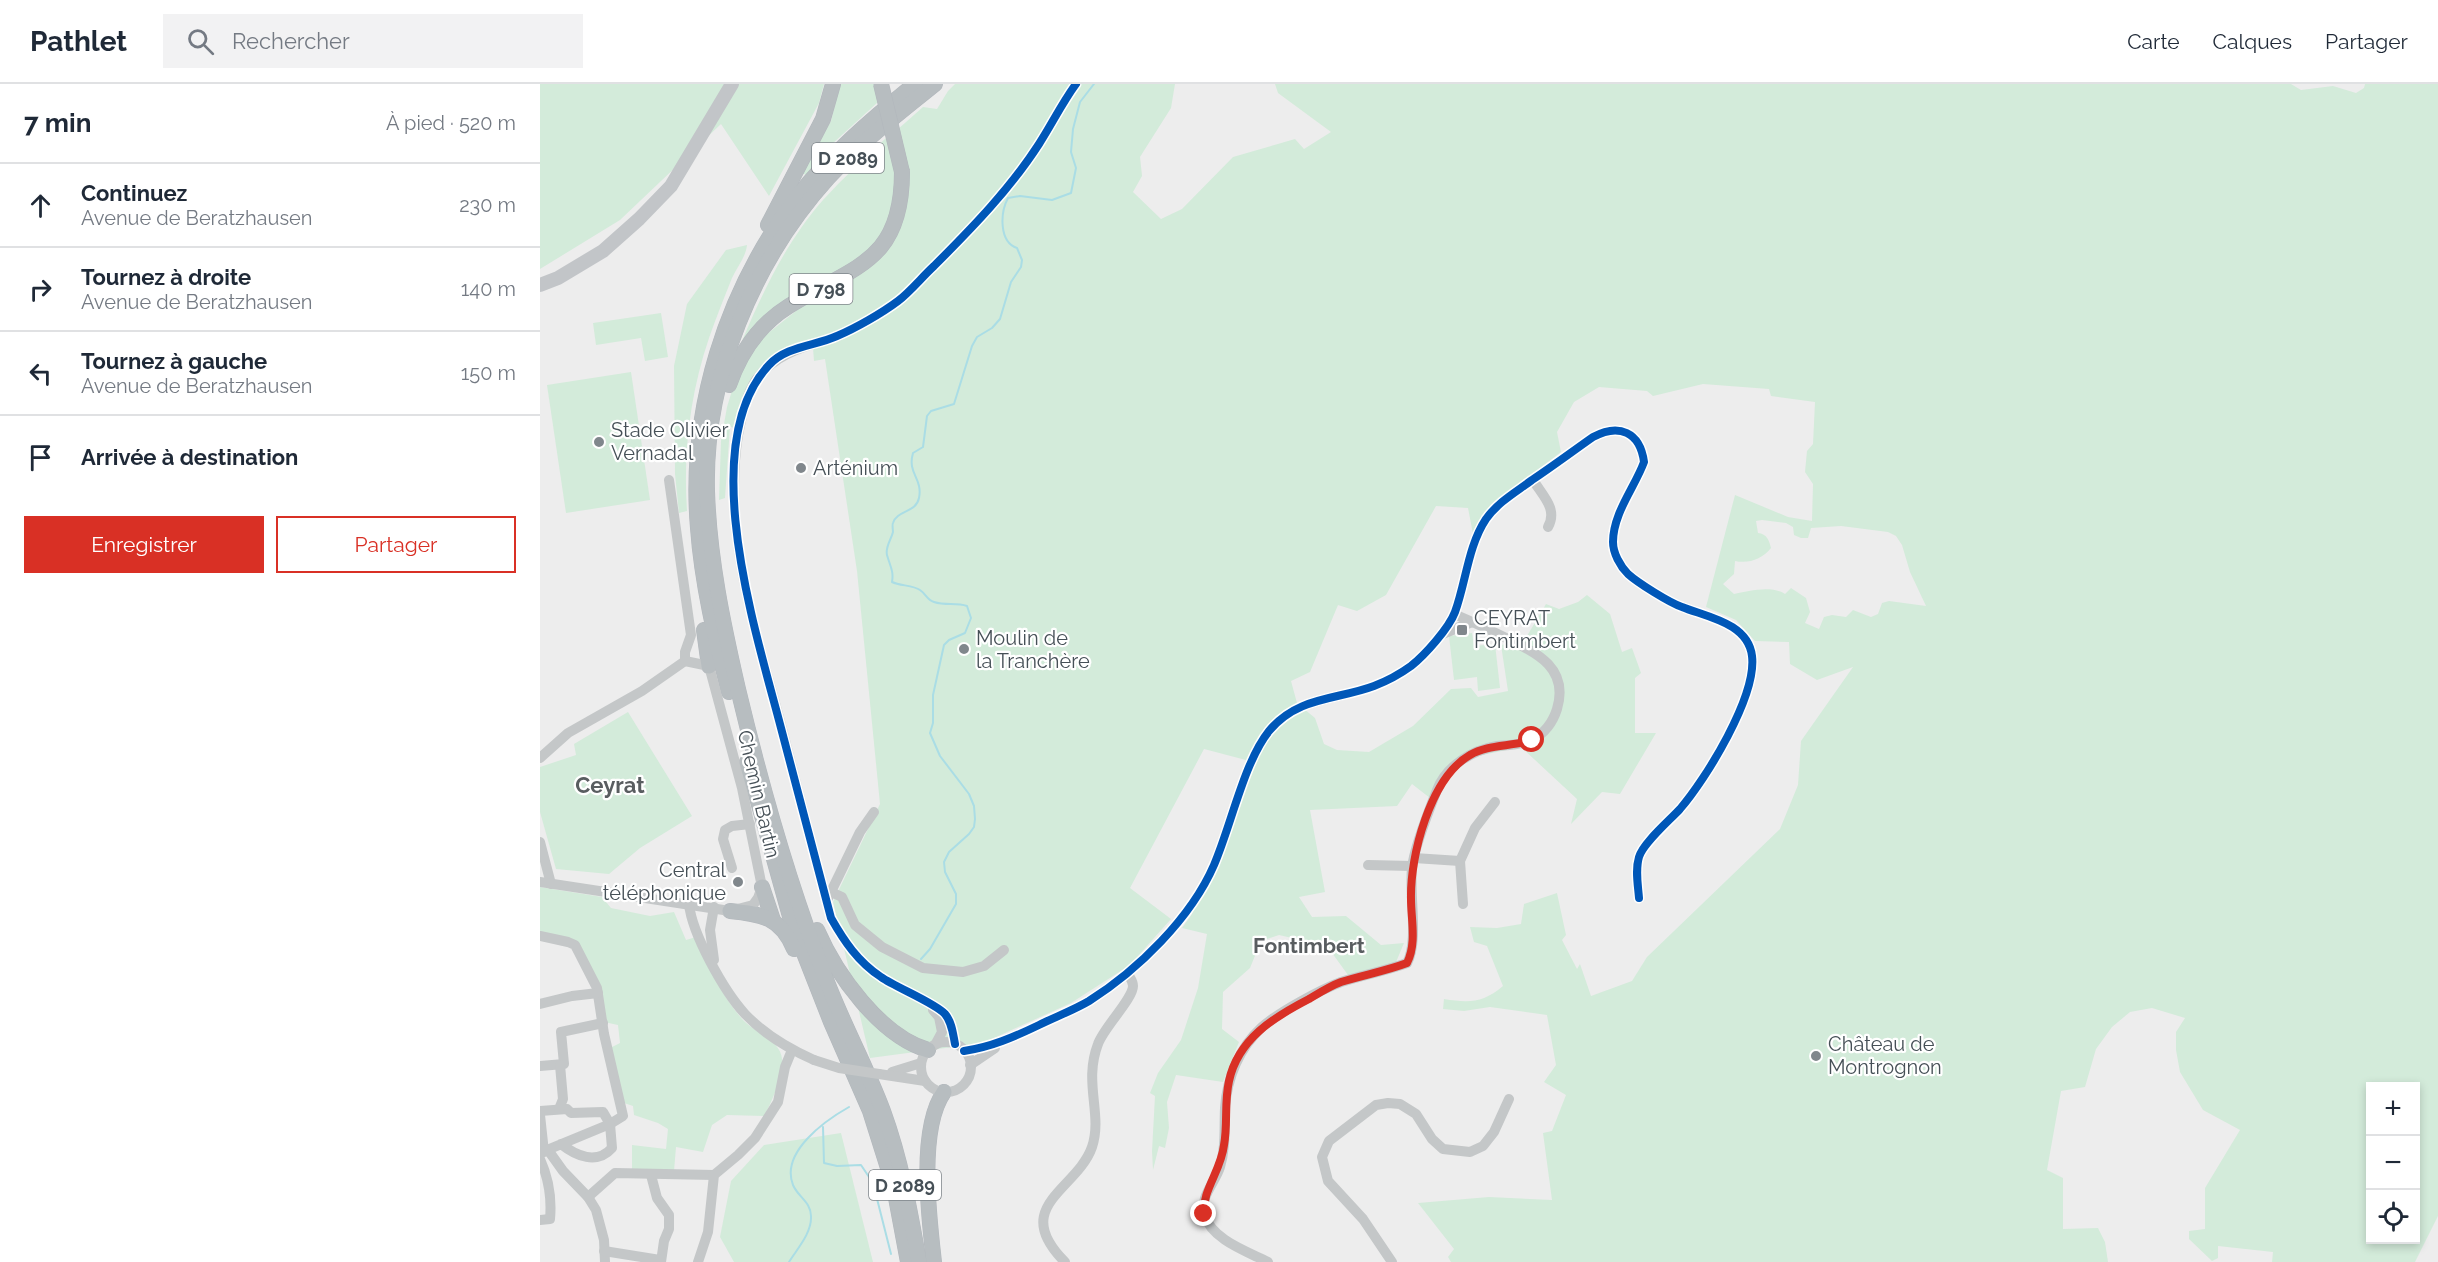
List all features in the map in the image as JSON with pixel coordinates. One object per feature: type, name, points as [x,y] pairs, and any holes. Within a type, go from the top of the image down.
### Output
[{"type":"highway","points":[[735,303],[741,274],[823,119],[833,84]]},
{"type":"highway","name":"D 798","points":[[707,490],[714,482],[724,399],[735,366],[750,342],[768,322],[788,306],[851,273],[871,258],[892,229],[899,211],[902,172],[881,84]]},
{"type":"highway","name":"D 2089","points":[[908,1262],[894,1187],[870,1111],[831,1022],[791,920],[756,799],[718,649],[704,577],[696,491],[701,426],[717,350],[735,303],[759,254],[797,197],[818,172],[869,122],[915,84]]},
{"type":"highway","name":"D 2089","points":[[919,1262],[905,1185],[882,1110],[823,973],[792,883],[748,728],[728,645],[712,555],[707,490],[711,431],[730,345],[750,298],[777,245],[829,177],[877,130],[935,84]]},
{"type":"highway","points":[[698,528],[692,536],[709,666]]},
{"type":"highway","points":[[792,883],[834,964],[859,997],[884,1023],[911,1045],[928,1052]]},
{"type":"highway","points":[[762,887],[773,920]]},
{"type":"highway","points":[[730,911],[753,913],[773,920],[783,928],[790,939],[814,998],[831,1022]]},
{"type":"highway","points":[[934,1262],[927,1172],[934,1114],[937,1102],[944,1092]]},
{"type":"main road","points":[[540,285],[558,278],[603,251],[671,186],[732,84]]},
{"type":"street","points":[[689,904],[690,915],[701,942],[721,979],[745,1013],[792,1050],[839,1068],[925,1081],[930,1086],[944,1092],[958,1088],[968,1078],[970,1065],[945,1014],[880,977],[845,943],[831,918],[829,897],[752,616],[735,525],[733,490],[735,459],[747,396],[757,379],[771,363],[795,349],[838,336]]},
{"type":"street","points":[[879,1074],[901,1070],[942,1043],[960,1048],[984,1048],[1008,1039],[1088,1002],[1128,974],[1170,931],[1199,893],[1225,839],[1255,755],[1270,730],[1284,717],[1303,706],[1326,697],[1373,687],[1413,664],[1440,635],[1454,614],[1476,540],[1486,519],[1501,502],[1605,430],[1627,432],[1636,439],[1643,453],[1644,462],[1615,528],[1613,542],[1619,561],[1628,573],[1679,606],[1727,623],[1747,639],[1752,654],[1752,670],[1748,687],[1726,741],[1681,808],[1639,856],[1637,877],[1639,898]]},
{"type":"street","points":[[669,480],[691,635],[684,652],[685,661]]},
{"type":"street","points":[[1533,480],[1552,512],[1553,518],[1548,527]]},
{"type":"street","points":[[1268,1262],[1230,1243],[1213,1231],[1204,1214],[1206,1193],[1219,1169],[1224,1146],[1225,1109],[1233,1069],[1251,1038],[1278,1015],[1339,983],[1407,963],[1413,944],[1413,862],[1438,788],[1447,774],[1470,754],[1483,749],[1532,740],[1550,726],[1558,703],[1559,689],[1556,674],[1538,653],[1454,614]]},
{"type":"street","points":[[1440,635],[1472,622]]},
{"type":"street","points":[[540,758],[568,733],[642,691],[685,661],[709,666]]},
{"type":"street","name":"Chemin Bartin","points":[[709,666],[750,824],[762,887],[753,905],[730,911]]},
{"type":"street","points":[[1463,904],[1460,861],[1474,828],[1495,802]]},
{"type":"street","points":[[829,897],[861,832],[874,812]]},
{"type":"street","points":[[732,868],[723,838],[724,830],[732,826],[750,824]]},
{"type":"street","points":[[540,842],[545,883],[730,911]]},
{"type":"street","points":[[1368,865],[1460,861]]},
{"type":"street","points":[[829,897],[842,897],[855,925],[882,946],[923,968],[963,972],[984,966],[1004,950]]},
{"type":"street","points":[[714,907],[711,930],[712,956],[721,979]]},
{"type":"street","points":[[540,936],[575,945],[598,993],[623,1116],[610,1124],[543,1153]]},
{"type":"street","points":[[1065,1262],[1047,1241],[1045,1220],[1047,1209],[1055,1193],[1077,1170],[1091,1150],[1096,1120],[1091,1077],[1093,1059],[1107,1027],[1132,994],[1134,987],[1128,974]]},
{"type":"street","points":[[540,1004],[572,996],[598,993]]},
{"type":"street","points":[[925,1081],[928,1052],[942,1032],[939,1017],[927,1003]]},
{"type":"street","points":[[540,1066],[564,1064],[561,1032],[603,1023]]},
{"type":"street","points":[[970,1065],[1008,1039]]},
{"type":"street","points":[[588,1197],[615,1173],[714,1175],[755,1138],[778,1102],[785,1067],[792,1050]]},
{"type":"street","points":[[559,1109],[563,1099],[560,1065]]},
{"type":"street","points":[[1392,1262],[1363,1220],[1328,1181],[1322,1157],[1329,1141],[1376,1105],[1388,1103],[1400,1104],[1416,1114],[1432,1139],[1443,1149],[1470,1152],[1483,1146],[1494,1132],[1509,1099]]},
{"type":"street","points":[[540,1220],[550,1219],[551,1194],[543,1153],[540,1113],[559,1109],[567,1109],[571,1113],[603,1112],[610,1124],[612,1148],[605,1156],[594,1158],[574,1154],[561,1144]]},
{"type":"street","points":[[543,1153],[588,1197],[596,1210],[604,1240],[604,1257],[661,1261],[663,1241],[669,1229],[669,1215],[657,1198],[651,1175]]},
{"type":"street","points":[[698,1262],[708,1232],[714,1175]]},
{"type":"green space","points":[[540,84],[824,84],[819,103],[769,196],[721,124],[620,220],[540,269]]},
{"type":"green space","points":[[840,84],[874,84],[878,102],[831,145],[806,175],[802,173],[831,121]]},
{"type":"green space","points":[[955,84],[1175,84],[1171,108],[1140,157],[1142,176],[1133,192],[1161,219],[1182,209],[1233,157],[1295,139],[1304,149],[1331,132],[1278,93],[1275,84],[2291,84],[2301,90],[2333,86],[2356,93],[2364,88],[2365,84],[2438,84],[2438,1216],[2415,1262],[2272,1262],[2273,1252],[2218,1246],[2218,1258],[2212,1261],[2189,1239],[2189,1231],[2205,1229],[2205,1188],[2240,1130],[2203,1110],[2180,1072],[2176,1032],[2185,1018],[2152,1008],[2130,1012],[2112,1027],[2096,1049],[2085,1087],[2061,1091],[2047,1170],[2063,1178],[2063,1229],[2098,1228],[2105,1242],[2108,1262],[1451,1262],[1448,1257],[1454,1249],[1418,1203],[1489,1197],[1552,1200],[1543,1133],[1552,1131],[1566,1095],[1544,1082],[1556,1065],[1547,1015],[1490,1007],[1464,1011],[1443,1009],[1444,999],[1461,1001],[1482,999],[1503,986],[1487,946],[1474,942],[1470,927],[1497,928],[1521,924],[1524,904],[1557,893],[1566,935],[1562,940],[1577,969],[1580,964],[1591,996],[1632,981],[1647,957],[1780,829],[1798,785],[1801,741],[1853,667],[1817,680],[1790,664],[1789,642],[1755,641],[1736,620],[1706,607],[1735,495],[1788,517],[1812,521],[1813,484],[1805,472],[1807,451],[1813,444],[1815,402],[1771,396],[1769,389],[1703,384],[1653,396],[1647,391],[1599,387],[1574,402],[1557,432],[1561,452],[1498,500],[1473,534],[1468,508],[1436,506],[1386,595],[1357,611],[1338,605],[1310,672],[1291,681],[1297,703],[1315,718],[1324,744],[1337,750],[1369,752],[1413,726],[1451,689],[1471,688],[1478,697],[1508,691],[1501,645],[1524,641],[1546,604],[1559,609],[1578,602],[1587,595],[1610,614],[1622,652],[1632,648],[1641,673],[1635,678],[1635,733],[1656,733],[1620,794],[1602,792],[1571,824],[1577,799],[1521,747],[1458,760],[1430,798],[1412,784],[1397,806],[1310,810],[1325,892],[1299,897],[1312,917],[1346,916],[1381,945],[1404,943],[1396,962],[1348,975],[1327,946],[1279,935],[1261,941],[1250,968],[1223,992],[1222,1029],[1239,1042],[1223,1082],[1176,1075],[1167,1102],[1169,1128],[1165,1148],[1159,1146],[1153,1170],[1155,1096],[1150,1093],[1158,1073],[1181,1040],[1198,988],[1207,934],[1182,928],[1192,914],[1246,760],[1204,749],[1130,888],[1171,919],[1130,965],[1071,1003],[983,1043],[870,1058],[833,902],[880,804],[857,571],[825,359],[814,361],[813,348],[764,364],[737,428],[730,427],[725,498],[719,500],[721,441],[727,407],[737,374],[757,342],[801,307],[828,295],[872,264],[892,239],[897,130],[923,107],[937,109]],"holes":[[[1756,521],[1786,523],[1793,527],[1794,535],[1801,538],[1808,538],[1811,528],[1841,526],[1888,532],[1896,536],[1902,545],[1910,572],[1926,606],[1889,601],[1882,603],[1878,614],[1871,617],[1853,610],[1846,617],[1832,615],[1824,617],[1819,629],[1805,623],[1810,612],[1806,598],[1791,588],[1785,594],[1767,589],[1734,594],[1723,584],[1734,574],[1735,561],[1755,560],[1771,548],[1767,538],[1758,533]]]},
{"type":"green space","points":[[886,138],[895,170],[897,193],[890,217],[877,241],[860,259],[745,342],[742,341],[767,285],[798,232],[831,192]]},
{"type":"green space","points":[[747,245],[714,323],[702,359],[689,424],[686,467],[687,511],[679,513],[675,474],[674,366],[687,304],[726,250]]},
{"type":"green space","points":[[661,313],[668,357],[645,361],[641,338],[596,345],[593,323]]},
{"type":"green space","name":"Stade Olivier Vernadal","points":[[631,372],[650,500],[566,513],[547,385]]},
{"type":"green space","points":[[1472,633],[1474,646],[1495,644],[1500,688],[1478,691],[1477,677],[1454,680],[1449,636]]},
{"type":"green space","points":[[628,712],[692,816],[640,848],[609,874],[556,869],[540,812],[540,767],[576,755],[574,744]]},
{"type":"green space","points":[[540,887],[602,897],[611,908],[650,916],[674,912],[686,940],[696,937],[717,981],[736,1012],[744,1021],[773,1042],[781,1053],[782,1066],[779,1081],[764,1116],[727,1115],[712,1125],[703,1152],[676,1147],[674,1171],[632,1170],[632,1145],[666,1149],[668,1129],[634,1115],[633,1106],[624,1103],[610,1048],[620,1043],[618,1025],[604,1022],[576,941],[540,933]]},
{"type":"green space","points":[[841,1133],[873,1262],[734,1262],[720,1237],[731,1181],[764,1145]]},
{"type":"waterway","points":[[921,959],[930,949],[956,904],[956,894],[945,872],[944,862],[949,852],[974,827],[974,806],[969,794],[940,756],[930,733],[933,723],[933,695],[944,645],[949,640],[965,633],[971,618],[967,606],[934,602],[917,588],[892,582],[887,549],[895,519],[914,506],[919,498],[919,485],[913,471],[912,460],[913,453],[923,447],[927,416],[931,411],[954,404],[972,346],[977,337],[992,328],[1000,319],[1011,282],[1021,267],[1022,260],[1017,248],[1011,245],[1004,233],[1005,204],[1008,198],[1020,196],[1052,200],[1071,193],[1076,168],[1071,152],[1073,129],[1080,102],[1094,84]]},
{"type":"waterway","points":[[789,1262],[807,1235],[811,1222],[809,1207],[793,1185],[791,1173],[793,1161],[808,1138],[849,1107]]},
{"type":"waterway","points":[[823,1127],[824,1163],[837,1166],[861,1165],[873,1183],[891,1254]]},
{"type":"cycle path","points":[[955,1044],[951,1024],[945,1014],[933,1005],[887,981],[865,965],[852,951],[831,918],[758,643],[747,593],[738,542],[734,490],[736,442],[747,400],[769,365],[792,350],[852,329],[907,293],[976,223],[1016,177],[1076,84]]},
{"type":"cycle path","points":[[964,1051],[984,1047],[1011,1037],[1083,1004],[1126,974],[1144,958],[1177,923],[1204,885],[1214,865],[1252,760],[1269,731],[1292,711],[1318,701],[1374,686],[1398,675],[1417,661],[1448,626],[1459,600],[1475,541],[1486,519],[1496,507],[1593,437],[1611,431],[1620,431],[1633,437],[1642,452],[1644,462],[1620,511],[1614,531],[1613,546],[1625,571],[1646,587],[1677,605],[1714,618],[1735,629],[1749,645],[1752,656],[1747,693],[1716,758],[1680,809],[1641,851],[1637,867],[1639,898]]},
{"type":"place","name":"Stade Olivier Vernadal","points":[[599,442]]},
{"type":"place","name":"Arténium","points":[[801,468]]},
{"type":"place","name":"CEYRAT Fontimbert","points":[[1462,630]]},
{"type":"place","name":"Moulin de la Tranchère","points":[[964,649]]},
{"type":"place","name":"Central téléphonique","points":[[738,882]]},
{"type":"place","name":"Château de Montrognon","points":[[1816,1056]]},
{"type":"district","name":"Ceyrat","points":[[610,785]]},
{"type":"district","name":"Fontimbert","points":[[1309,945]]},
{"type":"route","points":[[1204,1214],[1206,1193],[1219,1169],[1224,1146],[1225,1109],[1229,1081],[1239,1057],[1251,1038],[1278,1015],[1339,983],[1407,963],[1413,944],[1412,866],[1438,788],[1447,774],[1470,754],[1496,746],[1520,744],[1532,740]]}]
